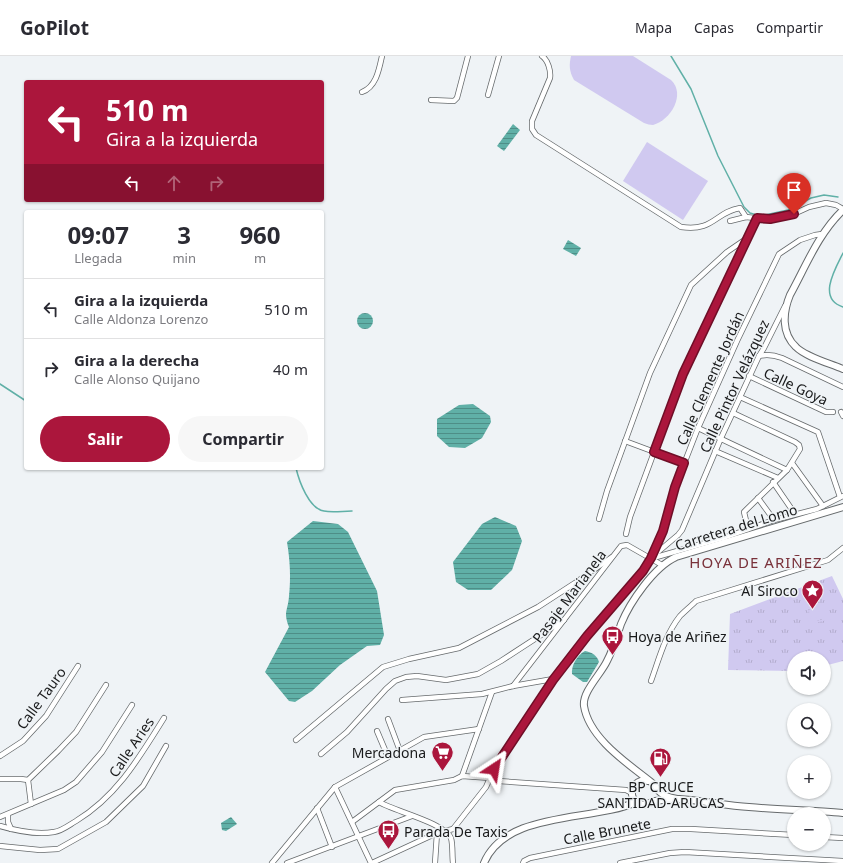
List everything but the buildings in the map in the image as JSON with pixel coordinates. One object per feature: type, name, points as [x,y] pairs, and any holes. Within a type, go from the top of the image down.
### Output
[{"type":"main road","points":[[843,209],[822,234],[786,303],[784,319],[785,328],[791,342],[796,347],[808,355],[843,369]]},
{"type":"main road","name":"Carretera del Lomo","points":[[678,799],[662,794],[651,782],[620,758],[597,734],[587,720],[584,704],[586,694],[609,659],[622,622],[627,613],[651,576],[668,560],[843,507]]},
{"type":"main road","points":[[484,863],[487,855],[499,842],[506,837],[530,826],[558,818],[614,810],[626,806],[634,785],[635,776],[631,767]]},
{"type":"main road","points":[[634,785],[642,780],[651,782],[656,792],[652,801]]},
{"type":"main road","points":[[631,796],[639,804],[646,804],[652,801],[678,799],[748,807],[843,813]]},
{"type":"street","points":[[362,92],[368,90],[373,85],[380,67],[382,56]]},
{"type":"street","points":[[431,100],[449,102],[454,101],[457,98],[468,56]]},
{"type":"street","points":[[488,95],[499,56]]},
{"type":"street","points":[[542,56],[545,58],[550,72],[550,78],[532,121],[532,129],[536,135],[681,227],[698,228],[708,225],[731,211],[740,208],[746,217]]},
{"type":"street","points":[[730,221],[746,217],[763,219],[787,217],[809,207],[820,204],[831,204],[843,209]]},
{"type":"street","points":[[626,534],[630,517],[683,374],[757,218]]},
{"type":"street","name":"Calle Clemente Jordán","points":[[372,863],[437,833],[453,829],[486,787],[490,778],[553,680],[591,631],[629,586],[638,578],[651,558],[663,531],[675,487],[698,428],[737,341],[779,254],[800,240],[822,234]]},
{"type":"street","points":[[600,519],[607,491],[650,373],[691,285],[728,252],[746,239]]},
{"type":"street","name":"Calle Pintor Velázquez","points":[[651,558],[682,530],[715,451],[749,376],[786,303]]},
{"type":"street","points":[[759,356],[764,354],[774,355],[843,387]]},
{"type":"street","name":"Calle Goya","points":[[749,376],[826,412],[833,412]]},
{"type":"street","points":[[651,558],[823,506],[842,497],[818,432],[740,397]]},
{"type":"street","points":[[733,413],[795,442],[799,445],[800,449],[787,470],[744,512],[748,529]]},
{"type":"street","points":[[698,428],[787,470]]},
{"type":"street","points":[[625,441],[684,463]]},
{"type":"street","points":[[715,451],[778,478]]},
{"type":"street","points":[[792,463],[823,506]]},
{"type":"street","points":[[773,482],[795,514]]},
{"type":"street","points":[[758,498],[774,520]]},
{"type":"street","name":"Pasaje Marianela","points":[[513,686],[621,546],[626,545],[651,558]]},
{"type":"street","points":[[651,681],[670,632],[681,616],[696,601],[828,560],[843,548]]},
{"type":"street","points":[[296,740],[383,667],[409,659],[459,648],[538,607],[612,557]]},
{"type":"street","points":[[651,558],[662,565]]},
{"type":"street","points":[[643,571],[651,576]]},
{"type":"street","points":[[638,578],[645,584]]},
{"type":"street","points":[[321,754],[347,732],[395,681],[406,677],[417,676],[446,680],[478,674],[501,661],[564,620]]},
{"type":"street","name":"Calle Tauro","points":[[0,756],[23,741],[46,716],[78,666]]},
{"type":"street","points":[[402,700],[482,694],[513,686],[553,680]]},
{"type":"street","points":[[28,780],[76,732],[106,685]]},
{"type":"street","points":[[462,776],[492,692]]},
{"type":"street","points":[[0,817],[8,815],[64,790],[76,782],[102,752],[132,705]]},
{"type":"street","name":"Calle Aries","points":[[0,826],[39,833],[55,832],[62,830],[98,807],[130,771],[164,718]]},
{"type":"street","points":[[388,719],[400,751]]},
{"type":"street","points":[[272,863],[335,787],[424,737],[479,730]]},
{"type":"street","points":[[377,731],[388,757]]},
{"type":"street","points":[[0,846],[40,850],[58,849],[106,822],[144,786],[166,746]]},
{"type":"street","points":[[352,822],[394,790],[454,780],[462,776],[490,778],[498,781],[631,796]]},
{"type":"street","points":[[0,779],[28,780]]},
{"type":"street","points":[[28,780],[31,804]]},
{"type":"street","points":[[335,787],[372,863]]},
{"type":"street","points":[[379,802],[388,807],[430,822],[446,830],[451,838],[452,863]]},
{"type":"street","points":[[317,808],[332,847]]},
{"type":"street","points":[[8,815],[8,822],[11,829]]},
{"type":"street","points":[[287,863],[412,816]]},
{"type":"street","name":"Calle Brunete","points":[[523,863],[530,858],[672,829],[787,835]]},
{"type":"street","points":[[435,863],[437,833]]},
{"type":"street","points":[[831,837],[843,838]]},
{"type":"street","points":[[620,863],[670,853],[685,852],[843,861]]},
{"type":"green space","points":[[571,56],[633,56],[671,80],[677,92],[677,99],[671,112],[666,118],[653,125],[644,123],[574,80],[570,68]]},
{"type":"green space","points":[[647,142],[708,181],[683,220],[623,181]]},
{"type":"green space","points":[[832,576],[843,599],[843,661],[831,664],[831,651],[787,651],[787,671],[728,670],[730,614]]},
{"type":"green space","points":[[809,605],[818,605],[814,607],[818,609],[814,609],[814,611],[819,611],[815,612],[815,616],[820,615],[815,618],[820,618],[816,619],[816,621],[831,619],[815,623],[814,620],[808,622],[807,621],[812,619],[807,618],[812,617],[811,613],[806,614],[810,612],[806,611],[810,610],[810,608],[805,608],[809,607]]},
{"type":"green space","points":[[778,654],[779,657],[758,662],[756,659]]},
{"type":"shaded area","points":[[513,124],[520,130],[504,151],[497,146]]},
{"type":"shaded area","points":[[568,240],[581,248],[576,256],[563,249]]},
{"type":"shaded area","points":[[365,313],[371,315],[373,321],[371,327],[365,329],[359,327],[357,321],[359,315]]},
{"type":"shaded area","points":[[473,404],[490,416],[491,422],[482,438],[465,448],[449,447],[437,436],[437,419],[459,405]]},
{"type":"shaded area","points":[[495,517],[516,526],[522,541],[512,570],[491,590],[468,590],[456,582],[453,562],[482,524]]},
{"type":"shaded area","points":[[313,521],[338,524],[348,532],[377,591],[384,635],[380,645],[367,646],[340,665],[312,691],[295,702],[289,701],[265,672],[289,627],[286,614],[290,582],[287,542]]},
{"type":"shaded area","points":[[585,651],[594,654],[599,662],[587,682],[583,682],[572,674],[572,671],[577,658]]},
{"type":"shaded area","points":[[231,817],[237,824],[226,831],[222,830],[221,823]]},
{"type":"waterway","points":[[671,56],[691,89],[718,156],[744,207],[750,213],[760,216],[788,210],[811,198],[824,195],[838,197]]},
{"type":"waterway","points":[[843,253],[830,283],[829,291],[835,303],[843,307]]},
{"type":"waterway","points":[[0,384],[24,400]]},
{"type":"waterway","points":[[297,470],[309,500],[319,509],[330,512],[352,511]]},
{"type":"place","name":"Al Siroco","points":[[813,610]]},
{"type":"place","name":"Hoya de Ariñez","points":[[613,656]]},
{"type":"place","name":"Mercadona","points":[[442,772]]},
{"type":"place","name":"BP CRUCE SANTIDAD-ARUCAS","points":[[661,778]]},
{"type":"place","name":"Parada De Taxis","points":[[388,850]]},
{"type":"district","name":"HOYA DE ARIÑEZ","points":[[756,562]]},
{"type":"route","points":[[494,769],[543,693],[587,636],[629,586],[638,578],[651,558],[663,531],[675,487],[684,463],[654,452],[683,374],[757,218],[770,219],[787,217],[794,214]]}]
